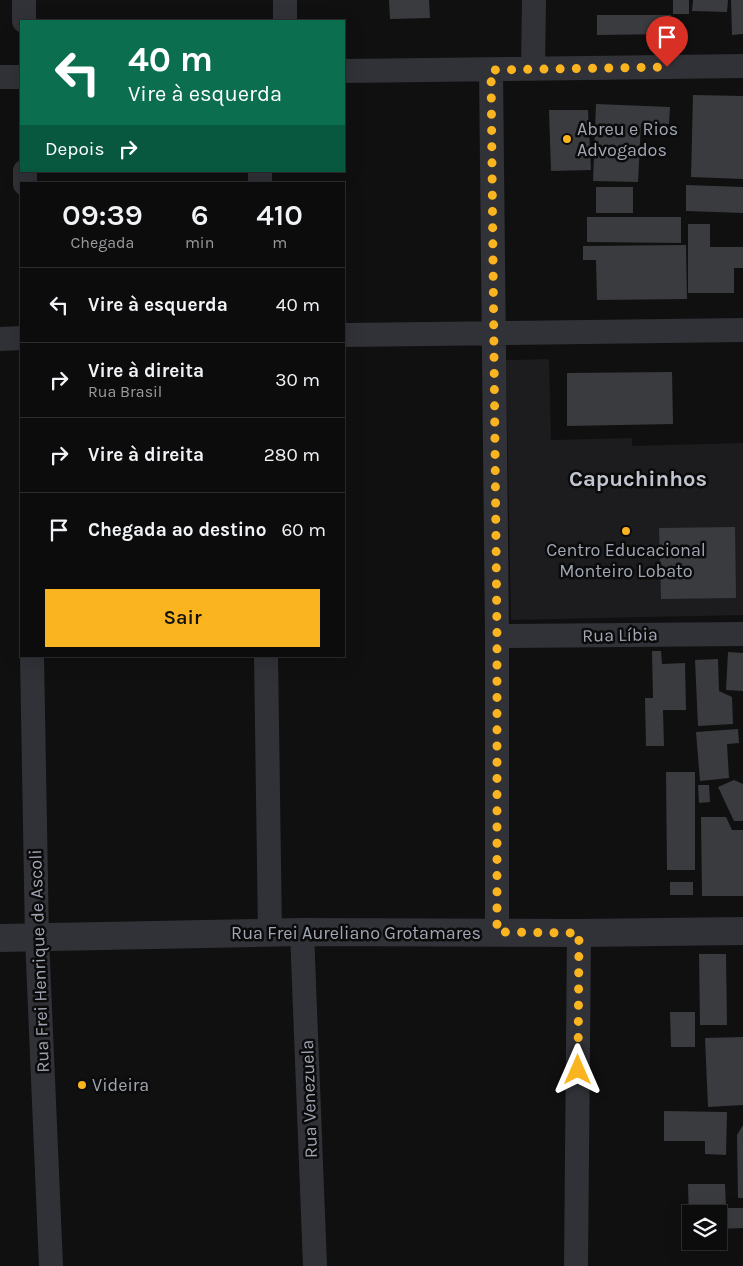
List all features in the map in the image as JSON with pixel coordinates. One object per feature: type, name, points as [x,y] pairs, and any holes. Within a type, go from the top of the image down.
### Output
[{"type":"street","points":[[24,0],[24,20]]},
{"type":"street","points":[[285,0],[285,20]]},
{"type":"street","points":[[533,69],[534,0]]},
{"type":"street","points":[[345,70],[743,66]]},
{"type":"street","points":[[491,70],[492,333],[497,636],[497,932]]},
{"type":"street","points":[[0,77],[20,77]]},
{"type":"street","points":[[345,335],[743,330]]},
{"type":"street","points":[[0,338],[20,338]]},
{"type":"street","name":"Rua Líbia","points":[[497,636],[743,634]]},
{"type":"street","name":"Rua Frei Henrique de Ascoli","points":[[32,657],[37,938],[51,1266]]},
{"type":"street","points":[[266,657],[270,933]]},
{"type":"street","name":"Rua Frei Aureliano Grotamares","points":[[0,938],[302,932],[579,933],[743,931]]},
{"type":"street","name":"Rua Venezuela","points":[[302,932],[315,1266]]},
{"type":"street","points":[[576,1266],[579,933]]},
{"type":"shaded area","name":"Centro Educacional Monteiro Lobato","points":[[549,359],[551,440],[632,438],[632,446],[743,443],[743,615],[511,620],[506,360]]},
{"type":"building","points":[[389,0],[429,0],[430,18],[390,19]]},
{"type":"building","points":[[673,0],[689,0],[689,14],[673,14]]},
{"type":"building","points":[[693,0],[728,0],[727,12],[692,11]]},
{"type":"building","points":[[731,0],[743,0],[743,34],[732,35]]},
{"type":"building","points":[[597,15],[671,15],[671,34],[597,35]]},
{"type":"building","points":[[693,95],[743,96],[743,179],[691,177]]},
{"type":"building","points":[[596,104],[670,107],[669,124],[641,123],[638,182],[593,181]]},
{"type":"building","points":[[549,110],[588,110],[591,170],[551,171]]},
{"type":"building","points":[[686,185],[743,187],[743,213],[686,211]]},
{"type":"building","points":[[596,187],[633,187],[633,213],[596,213]]},
{"type":"building","points":[[587,217],[681,217],[681,243],[587,242]]},
{"type":"building","points":[[688,224],[710,224],[710,247],[743,247],[743,268],[734,268],[734,293],[688,293]]},
{"type":"building","points":[[686,245],[687,299],[597,300],[596,260],[583,260],[583,246]]},
{"type":"building","points":[[672,372],[673,424],[567,426],[567,373]]},
{"type":"building","points":[[735,527],[736,598],[661,599],[659,528]]},
{"type":"building","points":[[652,651],[661,651],[662,664],[685,663],[686,710],[663,710],[664,746],[646,746],[645,698],[653,698]]},
{"type":"building","points":[[728,652],[743,653],[743,691],[726,690]]},
{"type":"building","points":[[718,659],[719,691],[732,697],[733,724],[698,726],[695,660]]},
{"type":"building","points":[[738,729],[739,743],[727,744],[729,778],[700,781],[696,732]]},
{"type":"building","points":[[666,772],[695,772],[695,870],[667,870]]},
{"type":"building","points":[[734,780],[743,784],[743,821],[734,821],[718,787]]},
{"type":"building","points":[[698,785],[709,785],[710,802],[699,803]]},
{"type":"building","points":[[701,817],[726,817],[732,830],[743,830],[743,896],[702,896]]},
{"type":"building","points":[[670,882],[693,882],[693,895],[670,895]]},
{"type":"building","points":[[699,954],[726,954],[727,1025],[700,1025]]},
{"type":"building","points":[[670,1012],[695,1012],[695,1047],[671,1047]]},
{"type":"building","points":[[743,1037],[743,1105],[708,1107],[705,1038]]},
{"type":"building","points":[[664,1111],[727,1112],[726,1155],[705,1154],[705,1141],[664,1141]]},
{"type":"building","points":[[743,1125],[743,1198],[738,1198],[737,1135]]},
{"type":"building","points":[[688,1184],[725,1184],[726,1205],[689,1205]]},
{"type":"building","points":[[727,1208],[743,1208],[743,1228],[727,1229]]},
{"type":"place","name":"Abreu e Rios Advogados","points":[[567,139]]},
{"type":"place","name":"Centro Educacional Monteiro Lobato","points":[[626,531]]},
{"type":"place","name":"Videira","points":[[82,1085]]},
{"type":"district","name":"Capuchinhos","points":[[638,478]]},
{"type":"route","points":[[578,1070],[579,933],[497,932],[497,636],[492,333],[491,70],[667,67]]}]
